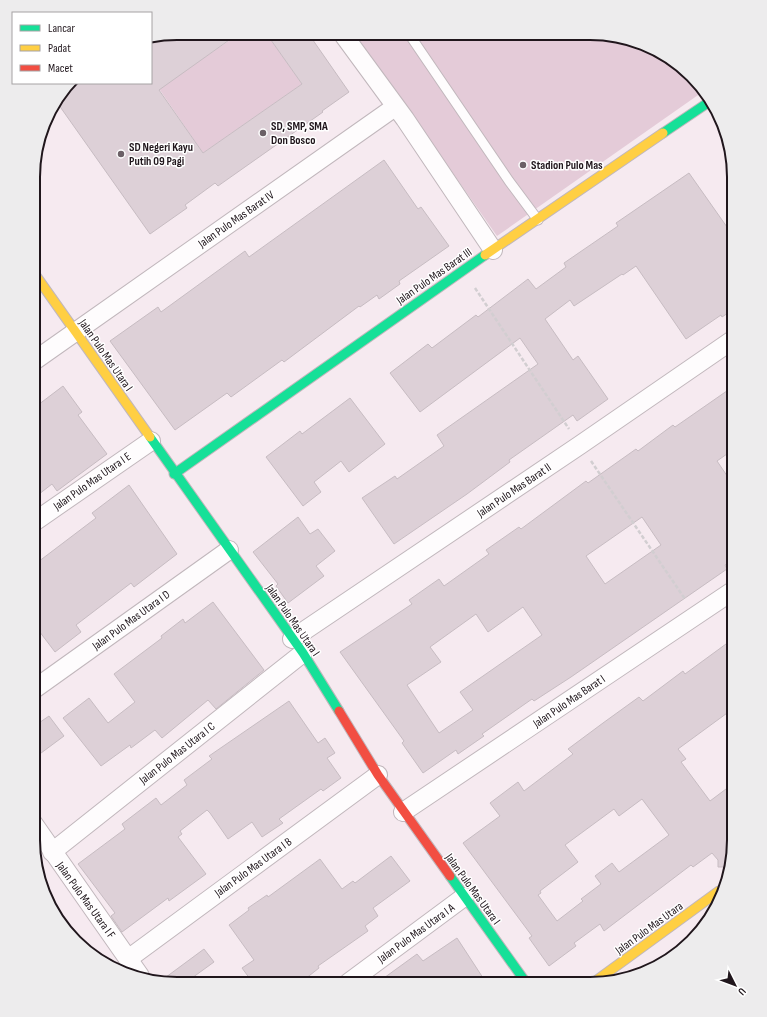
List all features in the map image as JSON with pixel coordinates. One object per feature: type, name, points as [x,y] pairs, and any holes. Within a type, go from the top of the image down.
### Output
[{"type":"street","points":[[346,40],[396,107],[493,250]]},
{"type":"street","name":"Jalan Pulo Mas Barat III","points":[[174,474],[462,270],[538,220],[706,104]]},
{"type":"street","name":"Jalan Pulo Mas Barat IV","points":[[76,332],[396,107]]},
{"type":"street","name":"Jalan Pulo Mas Utara I","points":[[40,281],[174,474],[297,646],[378,775],[522,977]]},
{"type":"street","points":[[40,357],[76,332]]},
{"type":"street","name":"Jalan Pulo Mas Barat II","points":[[297,646],[580,445],[727,344]]},
{"type":"street","name":"Jalan Pulo Mas Utara I E","points":[[40,518],[151,440]]},
{"type":"street","name":"Jalan Pulo Mas Utara I D","points":[[40,685],[229,550]]},
{"type":"street","name":"Jalan Pulo Mas Barat I","points":[[404,812],[727,595]]},
{"type":"street","name":"Jalan Pulo Mas Utara I C","points":[[52,852],[297,646]]},
{"type":"street","name":"Jalan Pulo Mas Utara I B","points":[[128,959],[378,775]]},
{"type":"street","name":"Jalan Pulo Mas Utara I F","points":[[40,834],[136,970]]},
{"type":"street","name":"Jalan Pulo Mas Utara","points":[[602,976],[715,895]]},
{"type":"street","name":"Jalan Pulo Mas Utara I A","points":[[356,977],[464,897]]},
{"type":"lane","points":[[413,40],[509,181],[538,220]]},
{"type":"path","points":[[462,270],[697,616]]},
{"type":"shaded area","points":[[230,40],[271,40],[302,84],[203,153],[152,78],[152,77],[183,72]]},
{"type":"shaded area","name":"Stadion Pulo Mas","points":[[359,40],[608,41],[642,50],[666,63],[680,74],[699,94],[497,236]]},
{"type":"building","points":[[168,40],[229,40],[159,90],[203,153],[302,84],[271,40],[313,40],[349,92],[218,186],[215,183],[185,205],[187,208],[150,234],[60,106],[74,87],[77,84],[152,84],[152,43]]},
{"type":"building","points":[[384,160],[418,209],[421,207],[449,246],[399,281],[400,284],[379,299],[377,295],[360,307],[359,306],[284,362],[282,360],[231,397],[227,393],[175,430],[110,341],[158,307],[161,312],[245,251],[249,257]]},
{"type":"building","points":[[689,173],[727,227],[727,314],[722,317],[721,315],[686,339],[636,266],[574,306],[570,300],[545,319],[573,360],[578,356],[608,399],[577,421],[573,415],[509,460],[510,462],[467,494],[394,544],[362,498],[395,476],[397,479],[444,446],[437,435],[538,364],[520,338],[420,412],[390,373],[428,344],[432,348],[476,315],[478,317],[528,279],[536,289],[566,267],[564,263],[618,226],[616,223]]},
{"type":"building","points":[[63,386],[82,412],[78,415],[107,454],[57,491],[52,484],[40,493],[40,403]]},
{"type":"building","points":[[727,391],[727,454],[717,461],[727,476],[727,563],[725,565],[727,569],[571,677],[534,701],[532,699],[482,734],[484,736],[458,754],[456,750],[423,773],[402,743],[404,741],[340,652],[412,604],[409,600],[439,579],[444,586],[489,554],[486,550],[519,527],[521,529],[586,481],[588,483],[636,449],[638,451],[673,425],[675,427]],"holes":[[[642,517],[661,545],[605,584],[586,556]],[[523,607],[542,635],[460,692],[473,710],[439,733],[407,685],[441,662],[430,647],[476,614],[488,632]]]},
{"type":"building","points":[[350,398],[385,444],[349,472],[341,461],[314,482],[321,492],[303,506],[266,457],[300,431],[302,434]]},
{"type":"building","points":[[129,485],[177,554],[134,587],[131,583],[76,625],[81,632],[55,652],[40,632],[40,560],[96,518],[92,513]]},
{"type":"building","points":[[298,517],[310,534],[318,529],[335,551],[316,566],[324,576],[288,603],[276,586],[278,584],[253,552]]},
{"type":"building","points":[[213,602],[264,670],[216,709],[208,700],[162,738],[155,730],[131,748],[130,745],[101,766],[63,718],[89,698],[108,723],[135,702],[114,674],[162,638],[161,636],[183,619],[185,623]]},
{"type":"building","points":[[726,644],[727,645],[727,713],[678,749],[686,759],[681,762],[710,801],[727,788],[727,849],[724,868],[718,867],[718,860],[712,853],[693,867],[691,865],[604,931],[600,924],[574,943],[576,946],[549,966],[529,938],[532,936],[463,843],[500,816],[490,803],[518,782],[524,791],[573,754],[568,749],[639,697],[643,701],[683,671],[685,674]],"holes":[[[642,799],[669,835],[619,872],[612,863],[595,876],[601,884],[581,899],[583,901],[557,921],[538,895],[541,893],[540,891],[578,862],[565,845],[614,809],[619,816]]]},
{"type":"building","points":[[289,701],[318,743],[325,738],[335,753],[327,758],[341,778],[323,791],[321,789],[279,819],[283,823],[262,837],[252,822],[228,839],[207,810],[180,831],[182,834],[178,837],[206,874],[169,901],[168,898],[122,932],[111,916],[115,913],[78,864],[125,829],[122,824],[156,798],[161,805],[187,785],[184,780],[212,759],[209,756]]},
{"type":"building","points":[[49,716],[64,736],[40,754],[40,722]]},
{"type":"building","points":[[391,856],[410,881],[373,908],[378,916],[365,926],[368,931],[318,966],[319,968],[308,977],[249,977],[242,968],[254,960],[229,925],[249,910],[248,908],[267,895],[268,897],[320,859],[342,889],[353,881],[355,883]]},
{"type":"building","points":[[457,938],[482,977],[385,977],[417,954],[423,961]]},
{"type":"building","points":[[204,949],[214,962],[193,977],[167,976]]},
{"type":"traffic: fast","points":[[663,133],[706,104]]},
{"type":"traffic: fast","points":[[174,474],[485,255]]},
{"type":"traffic: fast","points":[[150,437],[303,653],[339,711]]},
{"type":"traffic: fast","points":[[450,876],[522,977]]},
{"type":"traffic: slow","points":[[485,255],[663,133]]},
{"type":"traffic: slow","points":[[40,281],[150,437]]},
{"type":"traffic: slow","points":[[602,976],[716,893]]},
{"type":"traffic: jam","points":[[339,711],[378,775],[450,876]]},
{"type":"place","name":"SD, SMP, SMA Don Bosco","points":[[263,133]]},
{"type":"place","name":"SD Negeri Kayu Putih 09 Pagi","points":[[121,154]]},
{"type":"place","name":"Stadion Pulo Mas","points":[[523,165]]}]
